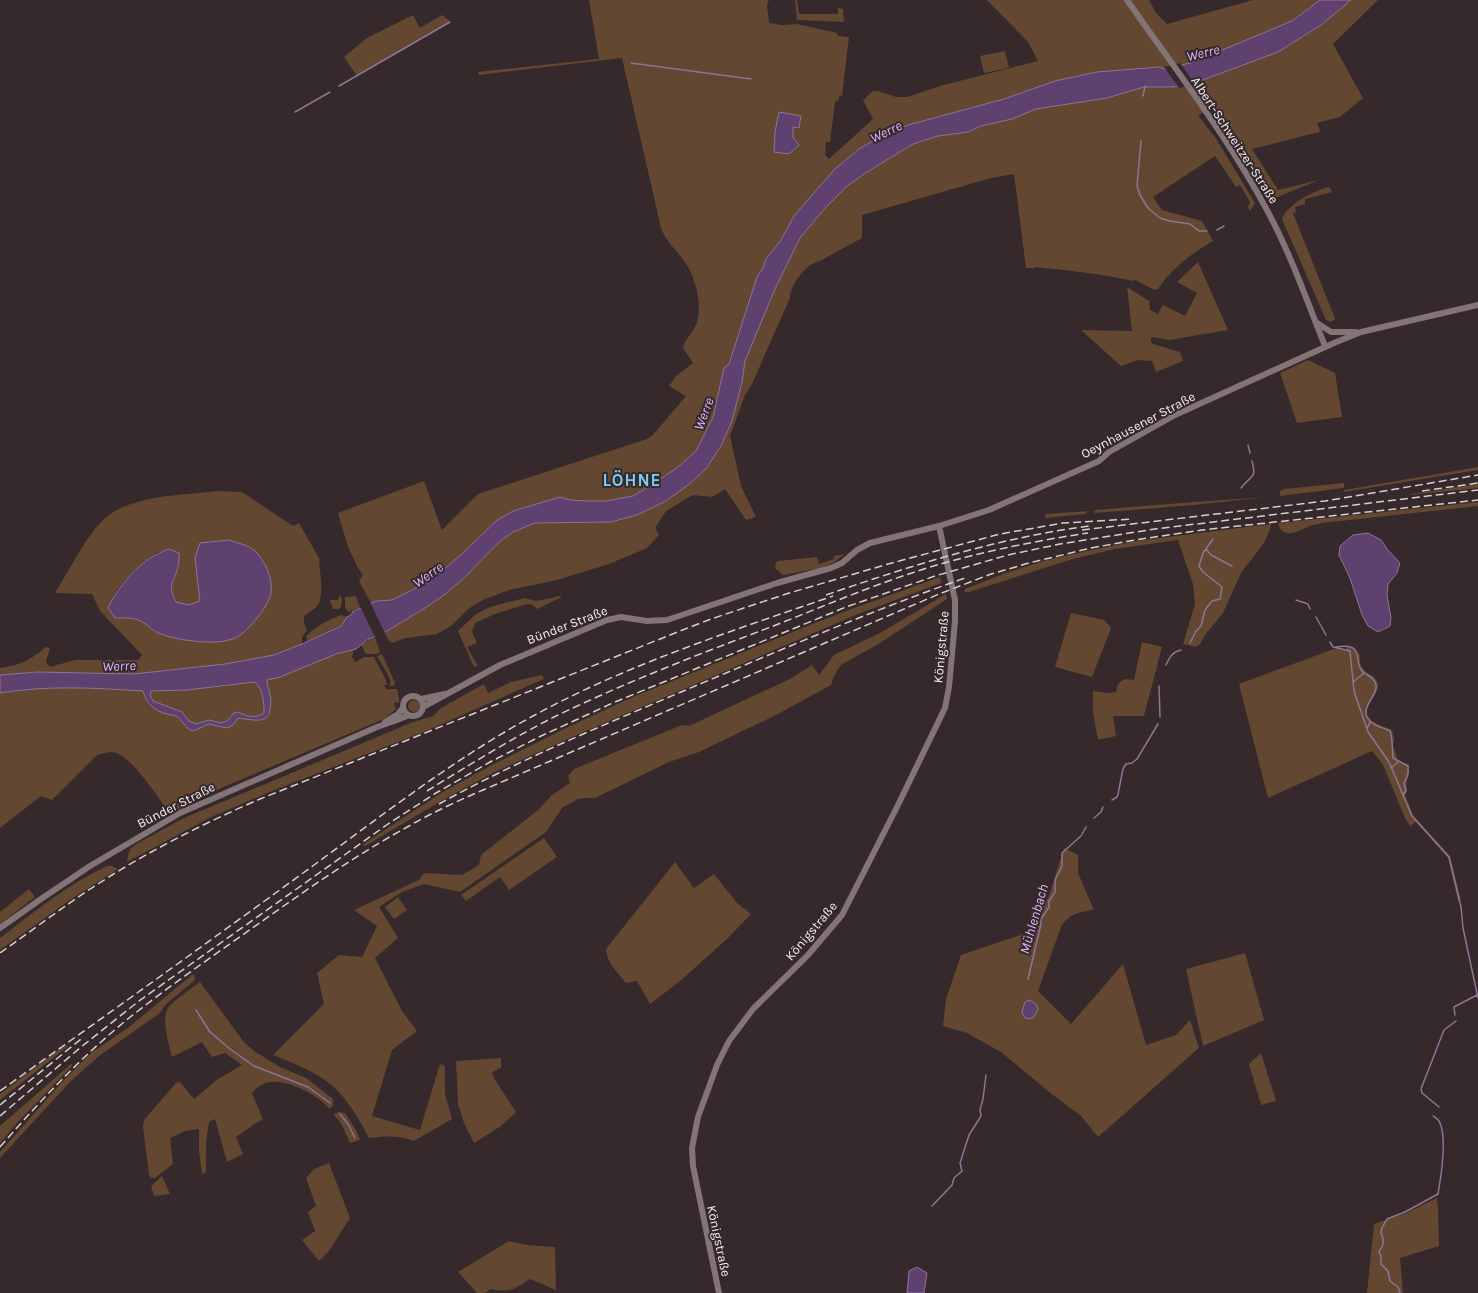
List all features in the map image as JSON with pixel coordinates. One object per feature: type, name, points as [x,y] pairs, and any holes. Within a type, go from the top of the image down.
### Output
[{"type":"main road","name":"Albert-Schweitzer-Straße","points":[[1127,0],[1238,160],[1268,212],[1290,256],[1325,346]]},
{"type":"main road","name":"Oeynhausener Straße","points":[[813,574],[837,566],[857,550],[870,543],[939,526],[989,510],[1099,461],[1109,452],[1175,416],[1325,346],[1361,332],[1478,304]]},
{"type":"main road","points":[[1317,323],[1331,332],[1361,332]]},
{"type":"main road","name":"Königstraße","points":[[719,1293],[692,1157],[693,1138],[702,1105],[717,1066],[729,1040],[735,1031],[753,1009],[808,955],[842,915],[931,740],[945,708],[949,687],[955,621],[955,592],[939,526]]},
{"type":"main road","name":"Bünder Straße","points":[[452,692],[518,657],[607,620],[621,617],[647,621],[668,620],[777,583],[813,574]]},
{"type":"main road","points":[[376,727],[398,714],[403,708],[403,703],[407,697],[414,695],[421,699],[452,692]]},
{"type":"main road","points":[[423,707],[452,692]]},
{"type":"main road","points":[[376,727],[409,715],[420,714],[423,707],[421,699]]},
{"type":"main road","points":[[403,708],[409,715]]},
{"type":"main road","name":"Bünder Straße","points":[[0,928],[90,866],[180,813],[376,727]]},
{"type":"shaded area","points":[[589,0],[769,0],[767,5],[769,23],[782,25],[797,24],[837,33],[838,36],[849,37],[842,96],[839,95],[839,100],[835,102],[830,142],[826,142],[825,155],[829,159],[873,119],[863,100],[873,91],[878,91],[896,97],[907,97],[940,86],[1038,61],[1028,42],[987,0],[1149,0],[1156,13],[1167,24],[1253,0],[1320,0],[1292,21],[1190,63],[1164,69],[1159,67],[1097,72],[1055,81],[1004,99],[908,125],[881,136],[859,149],[835,169],[794,216],[781,240],[766,259],[763,268],[757,277],[729,364],[724,368],[713,417],[696,451],[678,467],[633,496],[606,501],[570,500],[560,497],[496,521],[462,554],[430,581],[392,600],[376,601],[371,603],[359,581],[363,575],[348,547],[338,513],[424,481],[442,530],[478,494],[647,439],[652,436],[686,396],[669,386],[676,376],[693,363],[683,348],[685,341],[697,323],[699,305],[697,292],[688,267],[667,239],[661,228],[622,58],[479,75],[478,72],[599,59]]},
{"type":"shaded area","points":[[795,0],[797,0],[799,14],[838,14],[838,8],[843,9],[844,22],[797,20]]},
{"type":"shaded area","points":[[1320,0],[1351,0],[1321,25],[1278,52],[1200,81],[1173,87],[1144,87],[1107,98],[1036,109],[1012,119],[981,126],[968,132],[938,136],[913,144],[867,172],[846,187],[826,207],[800,238],[775,289],[745,361],[742,382],[732,421],[721,446],[706,469],[688,485],[666,501],[637,515],[611,522],[535,523],[513,532],[499,542],[463,579],[444,595],[387,631],[367,640],[356,649],[336,654],[280,677],[267,680],[271,705],[267,717],[258,720],[238,718],[233,725],[227,728],[209,724],[193,731],[190,730],[176,716],[162,713],[154,709],[148,703],[143,691],[54,688],[18,690],[0,693],[0,675],[37,672],[134,674],[225,664],[274,655],[341,626],[347,617],[352,614],[352,612],[376,601],[392,600],[430,581],[462,554],[496,521],[513,511],[560,497],[570,500],[606,501],[633,496],[678,467],[696,451],[713,417],[724,368],[729,364],[757,277],[763,268],[766,259],[781,240],[794,216],[835,169],[859,149],[881,136],[908,125],[1004,99],[1055,81],[1097,72],[1159,67],[1165,69],[1190,63],[1292,21]],"holes":[[[255,682],[258,685],[264,705],[264,713],[257,716],[251,716],[238,712],[234,713],[227,721],[221,723],[209,720],[196,724],[189,721],[182,712],[153,701],[150,695],[151,691],[187,690]]]},
{"type":"shaded area","points":[[1351,0],[1378,0],[1333,44],[1363,98],[1340,117],[1317,123],[1319,132],[1252,149],[1278,190],[1319,180],[1278,197],[1268,195],[1213,108],[1198,115],[1217,140],[1255,203],[1250,211],[1248,207],[1250,202],[1240,185],[1236,187],[1215,156],[1153,197],[1162,210],[1202,221],[1213,241],[1182,262],[1169,274],[1158,289],[1154,290],[1133,279],[1133,281],[1096,274],[1047,268],[1026,268],[1014,174],[991,178],[862,215],[862,238],[809,266],[796,281],[752,384],[745,395],[730,436],[741,486],[756,517],[746,520],[725,489],[712,497],[693,495],[666,511],[655,528],[659,535],[647,548],[609,564],[557,580],[509,590],[483,600],[468,609],[451,626],[437,634],[406,638],[392,643],[389,641],[384,632],[444,595],[463,579],[499,542],[513,532],[535,523],[611,522],[637,515],[666,501],[688,485],[706,469],[721,446],[732,421],[742,382],[745,361],[775,289],[800,238],[826,207],[846,187],[867,172],[913,144],[938,136],[968,132],[981,126],[1012,118],[1036,109],[1107,98],[1144,87],[1173,87],[1200,81],[1278,52],[1321,25]]},
{"type":"shaded area","points":[[413,15],[420,28],[442,15],[451,22],[357,76],[344,57],[367,38]]},
{"type":"shaded area","points":[[1005,51],[1009,68],[984,73],[980,56]]},
{"type":"shaded area","points":[[779,112],[801,116],[799,128],[793,127],[793,137],[799,145],[789,154],[774,152],[775,132]]},
{"type":"shaded area","points":[[1328,187],[1332,192],[1305,199],[1305,204],[1295,207],[1296,212],[1293,213],[1334,316],[1335,320],[1330,322],[1326,320],[1282,219],[1289,209],[1301,199]]},
{"type":"shaded area","points":[[1198,262],[1228,330],[1169,340],[1153,337],[1151,338],[1151,342],[1153,344],[1180,352],[1183,361],[1156,372],[1152,361],[1138,360],[1121,366],[1081,330],[1132,331],[1127,287],[1149,301],[1150,310],[1158,314],[1163,305],[1185,316],[1197,293],[1177,282]]},
{"type":"shaded area","points":[[1308,360],[1335,373],[1342,417],[1297,423],[1280,373]]},
{"type":"shaded area","points":[[1478,467],[1478,470],[1344,492],[1344,490]]},
{"type":"shaded area","points":[[1344,483],[1344,488],[1280,496],[1280,491],[1284,489]]},
{"type":"shaded area","points":[[1478,484],[1478,488],[1410,495],[1411,494]]},
{"type":"shaded area","points":[[218,491],[242,492],[293,526],[299,523],[320,560],[320,600],[318,605],[305,616],[304,624],[307,630],[302,637],[302,644],[274,655],[225,664],[134,674],[37,672],[0,675],[0,668],[25,661],[46,647],[50,648],[46,662],[50,667],[75,660],[138,660],[142,655],[100,611],[92,594],[55,593],[78,554],[97,526],[115,511],[128,505],[158,498]],"holes":[[[169,549],[179,554],[177,572],[171,587],[173,596],[176,602],[189,605],[200,601],[199,585],[217,642],[155,632],[143,621],[129,618],[115,618],[113,597],[123,582],[138,567],[156,553]]]},
{"type":"shaded area","points":[[1268,497],[1193,505],[1094,513],[1095,510]]},
{"type":"shaded area","points":[[1478,502],[1478,506],[1322,523],[1291,533],[1283,532],[1278,523]]},
{"type":"shaded area","points":[[1090,511],[1084,514],[1046,518],[1045,514]]},
{"type":"shaded area","points":[[1271,524],[1264,543],[1241,573],[1223,613],[1205,635],[1200,644],[1196,647],[1183,644],[1195,604],[1193,584],[1178,540],[1115,549],[1073,559],[965,592],[965,589],[1006,573],[1047,560],[1091,550],[1136,541]]},
{"type":"shaded area","points":[[1368,533],[1381,540],[1400,563],[1397,573],[1388,584],[1387,595],[1391,618],[1390,626],[1378,632],[1368,626],[1362,615],[1350,578],[1339,555],[1340,546],[1353,535]]},
{"type":"shaded area","points":[[229,540],[255,551],[268,570],[271,581],[271,592],[267,604],[252,624],[237,637],[226,641],[216,642],[177,639],[156,632],[141,621],[130,618],[115,618],[108,608],[119,589],[133,572],[150,558],[169,549],[179,553],[177,572],[171,587],[176,602],[189,605],[200,601],[195,558],[200,543]]},
{"type":"shaded area","points":[[845,554],[833,563],[820,568],[784,575],[776,570],[775,564],[778,561],[817,557],[819,564],[834,559],[834,556]]},
{"type":"shaded area","points":[[940,577],[941,583],[858,614],[572,737],[493,773],[443,800],[365,846],[362,845],[441,793],[490,766],[566,728],[633,697],[810,625]]},
{"type":"shaded area","points":[[946,594],[947,599],[880,643],[841,665],[834,676],[831,685],[776,715],[699,752],[669,762],[595,798],[578,799],[562,808],[546,832],[460,892],[424,884],[402,892],[379,907],[398,938],[375,958],[402,1011],[417,1031],[392,1050],[372,1116],[420,1130],[440,1064],[445,1066],[445,1094],[452,1119],[414,1141],[392,1136],[369,1138],[352,1108],[335,1088],[323,1078],[273,1055],[324,1004],[317,973],[339,955],[362,957],[377,926],[354,910],[419,880],[424,873],[462,875],[479,865],[481,855],[538,810],[552,795],[570,783],[568,776],[574,769],[682,725],[689,726],[790,679],[812,665],[819,675],[834,655],[880,633]]},
{"type":"shaded area","points":[[340,595],[342,599],[341,607],[339,609],[333,609],[330,600],[338,600]]},
{"type":"shaded area","points":[[356,596],[360,608],[348,612],[345,607],[345,597]]},
{"type":"shaded area","points":[[559,596],[562,597],[537,609],[531,604],[527,604],[495,614],[475,623],[472,632],[477,643],[467,647],[479,668],[477,666],[474,667],[458,631],[476,614],[490,607],[525,598],[536,601]]},
{"type":"shaded area","points":[[1071,613],[1104,620],[1111,628],[1092,677],[1055,667]]},
{"type":"shaded area","points":[[341,615],[347,617],[341,625],[308,641],[306,636],[314,629]]},
{"type":"shaded area","points":[[375,637],[380,652],[377,654],[366,654],[361,645]]},
{"type":"shaded area","points":[[1142,642],[1162,647],[1144,716],[1113,716],[1116,736],[1098,740],[1093,713],[1093,691],[1107,693],[1116,692],[1118,684],[1124,679],[1134,680]]},
{"type":"shaded area","points":[[1348,645],[1354,648],[1360,655],[1362,667],[1374,677],[1378,684],[1376,693],[1368,706],[1367,714],[1375,723],[1392,730],[1394,739],[1393,747],[1398,760],[1409,765],[1407,791],[1405,795],[1413,815],[1450,856],[1461,900],[1458,901],[1448,858],[1416,822],[1410,826],[1405,818],[1383,765],[1372,751],[1268,798],[1239,684],[1334,649],[1345,650]]},
{"type":"shaded area","points":[[354,649],[352,657],[356,663],[364,657],[374,657],[385,679],[387,685],[384,685],[387,690],[397,689],[399,703],[396,702],[394,704],[396,709],[384,719],[221,788],[169,814],[153,789],[124,757],[115,752],[101,754],[96,756],[52,800],[41,796],[0,828],[0,693],[42,688],[80,687],[151,691],[187,690],[227,686]]},
{"type":"shaded area","points":[[381,654],[395,683],[394,686],[390,686],[389,677],[377,657]]},
{"type":"shaded area","points":[[542,675],[544,679],[426,731],[272,791],[209,818],[127,862],[130,849],[138,843],[184,818],[413,722],[433,716],[441,708],[484,684],[488,693],[511,682]]},
{"type":"shaded area","points":[[412,700],[416,700],[420,706],[416,712],[412,712],[408,708],[408,704]]},
{"type":"shaded area","points":[[544,838],[557,857],[509,890],[500,877],[466,901],[461,895]]},
{"type":"shaded area","points":[[1064,848],[1078,855],[1078,873],[1094,910],[1075,914],[1064,922],[1038,991],[1071,1024],[1123,964],[1146,1045],[1176,1035],[1190,1020],[1199,1048],[1098,1137],[1081,1116],[1001,1052],[967,1033],[943,1026],[946,999],[961,955],[1029,932],[1031,912],[1048,899]]},
{"type":"shaded area","points":[[675,862],[694,888],[714,874],[737,903],[751,914],[728,938],[679,982],[650,1004],[637,981],[626,983],[616,971],[610,963],[606,949]]},
{"type":"shaded area","points":[[107,866],[112,866],[118,869],[70,900],[0,950],[0,938],[65,890]]},
{"type":"shaded area","points":[[29,889],[35,897],[0,924],[0,912]]},
{"type":"shaded area","points":[[398,897],[407,910],[394,919],[385,907]]},
{"type":"shaded area","points":[[1245,953],[1264,1020],[1203,1046],[1186,969]]},
{"type":"shaded area","points":[[193,974],[195,980],[165,1005],[160,1013],[99,1056],[71,1081],[0,1158],[0,1152],[61,1083],[91,1053],[129,1027]]},
{"type":"shaded area","points":[[200,982],[243,1041],[254,1051],[280,1067],[306,1078],[333,1099],[333,1105],[330,1109],[316,1097],[298,1087],[288,1084],[269,1082],[261,1085],[252,1093],[263,1119],[236,1137],[243,1154],[227,1162],[215,1119],[209,1122],[206,1143],[206,1172],[202,1174],[199,1151],[199,1129],[185,1131],[170,1138],[173,1164],[155,1178],[151,1178],[149,1175],[143,1127],[144,1120],[176,1083],[180,1082],[194,1099],[218,1079],[242,1065],[225,1053],[212,1057],[202,1042],[172,1057],[165,1025],[166,1013],[168,1008],[174,1002]]},
{"type":"shaded area","points":[[1030,1000],[1037,1005],[1038,1009],[1034,1017],[1029,1019],[1025,1018],[1022,1012],[1025,1002]]},
{"type":"shaded area","points":[[65,1045],[68,1046],[0,1100],[0,1094]]},
{"type":"shaded area","points":[[1261,1053],[1276,1101],[1261,1105],[1249,1064]]},
{"type":"shaded area","points":[[501,1058],[501,1068],[492,1072],[494,1078],[516,1112],[501,1126],[474,1143],[464,1123],[458,1104],[456,1061]]},
{"type":"shaded area","points":[[71,1064],[72,1066],[0,1143],[0,1126]]},
{"type":"shaded area","points":[[339,1112],[345,1113],[356,1130],[360,1140],[350,1143],[341,1123],[333,1114]]},
{"type":"shaded area","points":[[329,1163],[350,1218],[329,1251],[319,1261],[302,1240],[315,1231],[308,1212],[316,1206],[306,1178],[314,1169]]},
{"type":"shaded area","points":[[162,1176],[170,1194],[154,1196],[151,1186]]},
{"type":"shaded area","points":[[1437,1198],[1439,1246],[1400,1258],[1403,1293],[1367,1293],[1374,1224],[1406,1213]]},
{"type":"shaded area","points":[[509,1241],[527,1245],[555,1247],[556,1290],[530,1279],[512,1289],[503,1291],[491,1289],[485,1293],[477,1293],[458,1272]]},
{"type":"shaded area","points":[[917,1267],[927,1273],[924,1293],[907,1293],[909,1271]]},
{"type":"pier","points":[[1180,63],[1195,84],[1179,88],[1164,67]]},
{"type":"pier","points":[[370,602],[385,633],[375,637],[360,606]]},
{"type":"waterway","points":[[339,86],[450,22]]},
{"type":"waterway","points":[[631,63],[751,79]]},
{"type":"waterway","name":"Mühlenbach","points":[[1143,96],[1145,86]]},
{"type":"waterway","points":[[295,112],[330,92]]},
{"type":"waterway","name":"Mühlenbach","points":[[1141,141],[1137,186],[1140,195],[1148,208],[1160,218],[1190,224],[1199,231],[1207,231]]},
{"type":"waterway","name":"Mühlenbach","points":[[1217,230],[1224,226]]},
{"type":"waterway","name":"Mühlenbach","points":[[1248,445],[1250,453]]},
{"type":"waterway","name":"Mühlenbach","points":[[1241,488],[1253,474],[1254,471],[1252,461]]},
{"type":"waterway","name":"Mühlenbach","points":[[1190,643],[1196,631],[1201,626],[1205,610],[1212,601],[1220,599],[1222,587],[1203,572],[1199,566],[1203,553],[1213,539]]},
{"type":"waterway","points":[[1206,549],[1211,555],[1232,566]]},
{"type":"waterway","points":[[1296,600],[1308,604],[1310,609]]},
{"type":"waterway","points":[[1316,617],[1326,635]]},
{"type":"waterway","points":[[1330,642],[1333,647],[1350,651],[1354,691],[1368,732],[1389,762],[1412,816],[1449,857],[1461,907],[1463,928],[1478,998]]},
{"type":"waterway","points":[[1336,647],[1352,647],[1357,654],[1360,668],[1373,679],[1376,685],[1375,693],[1368,704],[1366,713],[1369,720],[1374,724],[1390,731],[1393,758],[1408,766],[1408,774],[1404,783],[1406,791],[1403,795]]},
{"type":"waterway","name":"Mühlenbach","points":[[1166,665],[1170,657],[1181,650]]},
{"type":"waterway","points":[[1353,682],[1363,674],[1363,671]]},
{"type":"waterway","name":"Mühlenbach","points":[[1159,686],[1160,717]]},
{"type":"waterway","points":[[1367,728],[1370,721]]},
{"type":"waterway","name":"Mühlenbach","points":[[1112,800],[1117,797],[1123,769],[1126,764],[1132,763],[1137,759],[1158,724]]},
{"type":"waterway","points":[[1391,768],[1398,762]]},
{"type":"waterway","name":"Mühlenbach","points":[[1094,818],[1101,812],[1103,807]]},
{"type":"waterway","name":"Mühlenbach","points":[[1028,979],[1041,919],[1049,907],[1049,901],[1055,892],[1055,880],[1062,866],[1062,853],[1081,836],[1086,827]]},
{"type":"waterway","points":[[1455,1015],[1454,1007],[1477,995]]},
{"type":"waterway","points":[[196,1010],[210,1032],[230,1049],[254,1066],[308,1087],[330,1103]]},
{"type":"waterway","points":[[1439,1107],[1422,1093],[1421,1089],[1444,1030],[1456,1021]]},
{"type":"waterway","name":"Mühlenbach","points":[[932,1206],[952,1185],[954,1178],[962,1171],[960,1163],[969,1135],[981,1116],[980,1110],[986,1075]]},
{"type":"waterway","points":[[340,1114],[348,1124],[355,1138]]},
{"type":"waterway","points":[[1400,1293],[1398,1287],[1390,1281],[1388,1271],[1381,1264],[1381,1256],[1379,1252],[1383,1245],[1381,1233],[1387,1219],[1405,1212],[1438,1194],[1443,1158],[1443,1138],[1440,1122],[1433,1116]]},
{"type":"railway","points":[[1082,530],[1325,501],[1478,475]]},
{"type":"railway","points":[[1422,491],[1478,483]]},
{"type":"railway","points":[[0,1116],[81,1047],[139,1001],[388,824],[436,793],[490,762],[541,736],[615,702],[846,607],[935,576],[1008,555],[1060,544],[1155,529],[1478,490]]},
{"type":"railway","points":[[0,1147],[46,1096],[94,1048],[129,1018],[174,984],[348,862],[427,816],[483,790],[939,594],[991,574],[1091,548],[1135,540],[1202,530],[1478,500]]},
{"type":"railway","points":[[0,953],[69,903],[112,875],[184,834],[222,816],[260,799],[711,619],[786,594],[888,564],[1000,534],[1063,523],[1132,519]]},
{"type":"railway","points":[[826,595],[923,563],[989,545],[1055,531],[1089,526]]},
{"type":"railway","points":[[427,791],[522,734],[554,717],[664,668],[720,646],[851,595],[927,568],[1027,543],[1088,533]]},
{"type":"railway","points":[[439,804],[498,773],[620,718],[823,632],[968,577]]},
{"type":"railway","points":[[0,1091],[421,787],[505,732],[569,697],[643,664],[833,596]]},
{"type":"railway","points":[[0,1105],[81,1039]]},
{"type":"district","name":"LÖHNE","points":[[632,480]]},
{"type":"water label","name":"Werre","points":[[1203,53]]},
{"type":"water label","name":"Werre","points":[[886,132]]},
{"type":"water label","name":"Werre","points":[[704,414]]},
{"type":"water label","name":"Werre","points":[[428,575]]},
{"type":"water label","name":"Werre","points":[[119,666]]}]
